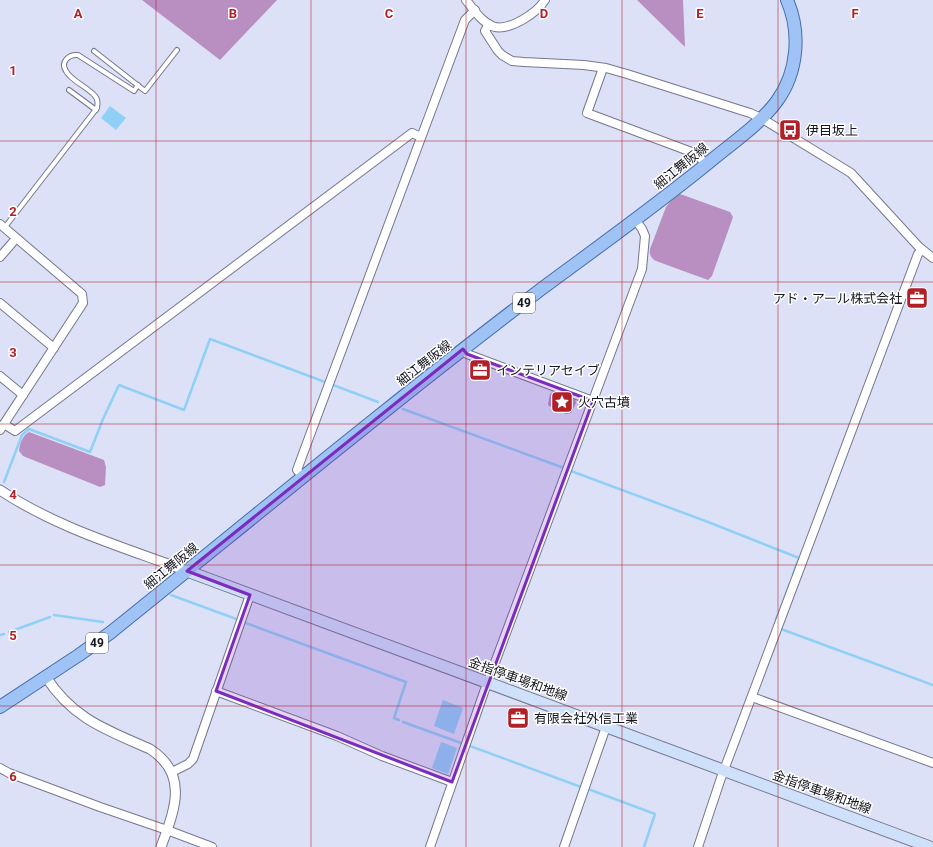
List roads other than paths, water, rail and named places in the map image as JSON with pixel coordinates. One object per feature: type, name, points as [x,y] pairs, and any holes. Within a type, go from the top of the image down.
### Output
[{"type":"main road","name":"細江舞阪線","points":[[0,707],[100,641],[463,349],[706,165],[761,118],[777,101],[783,91],[788,81],[794,59],[796,48],[795,25],[787,0]]},
{"type":"main road","name":"金指停車場和地線","points":[[187,571],[930,847]]},
{"type":"street","points":[[466,0],[489,24],[496,27],[512,25],[542,5],[546,0]]},
{"type":"street","points":[[302,477],[297,470],[465,20],[475,10]]},
{"type":"street","points":[[489,24],[485,31],[502,55],[512,61],[584,65],[603,68],[742,110],[761,118],[852,173],[922,250],[933,258]]},
{"type":"street","points":[[603,68],[587,112],[697,154],[706,165]]},
{"type":"street","points":[[2,226],[82,294],[83,303],[2,427],[15,431],[412,134],[421,137]]},
{"type":"street","points":[[430,847],[488,683],[642,269],[645,236],[635,219]]},
{"type":"street","points":[[0,257],[13,242]]},
{"type":"street","points":[[698,847],[724,770],[918,254],[922,250]]},
{"type":"street","points":[[0,303],[54,348]]},
{"type":"street","points":[[463,349],[467,354],[593,401]]},
{"type":"street","points":[[0,376],[23,395]]},
{"type":"street","points":[[0,490],[28,507],[61,524],[187,571]]},
{"type":"street","points":[[172,772],[188,764],[193,759],[250,595]]},
{"type":"street","points":[[46,677],[56,691],[82,715],[106,730],[150,749],[162,758],[172,772],[176,792],[173,808],[161,847]]},
{"type":"street","points":[[216,691],[337,736],[382,756],[452,782]]},
{"type":"street","points":[[752,697],[933,763]]},
{"type":"street","points":[[564,847],[606,726]]},
{"type":"street","points":[[0,768],[9,773],[100,807],[212,847]]},
{"type":"lane","points":[[94,51],[145,91],[177,50]]},
{"type":"lane","points":[[2,226],[96,110],[98,101],[95,96],[66,72],[64,66],[66,59],[75,55],[81,57],[134,91],[138,86]]},
{"type":"lane","points":[[69,90],[96,110]]},
{"type":"water","points":[[110,106],[126,118],[116,130],[101,118]]},
{"type":"water","points":[[443,700],[463,708],[454,734],[434,726]]},
{"type":"water","points":[[441,742],[457,748],[448,774],[432,768]]},
{"type":"waterway","points":[[4,482],[22,435],[29,429],[90,452],[119,385],[184,410],[210,339],[325,382]]},
{"type":"waterway","points":[[333,385],[378,402]]},
{"type":"waterway","points":[[403,409],[564,468]]},
{"type":"waterway","points":[[571,471],[799,558],[793,574]]},
{"type":"waterway","points":[[781,607],[790,583]]},
{"type":"waterway","points":[[171,595],[239,620]]},
{"type":"waterway","points":[[54,615],[103,622]]},
{"type":"waterway","points":[[777,616],[777,621]]},
{"type":"waterway","points":[[9,632],[50,617]]},
{"type":"waterway","points":[[243,622],[406,682],[394,718],[399,720]]},
{"type":"waterway","points":[[781,629],[933,685]]},
{"type":"waterway","points":[[0,635],[4,634]]},
{"type":"waterway","points":[[403,722],[461,743]]},
{"type":"waterway","points":[[470,746],[581,787]]},
{"type":"waterway","points":[[588,789],[655,814],[644,847]]},
{"type":"place","name":"伊目坂上","points":[[790,130]]},
{"type":"place","name":"アド・アール株式会社","points":[[917,298]]},
{"type":"place","name":"インテリアセイブ","points":[[480,370]]},
{"type":"place","name":"火穴古墳","points":[[562,402]]},
{"type":"place","name":"有限会社外信工業","points":[[518,718]]}]
